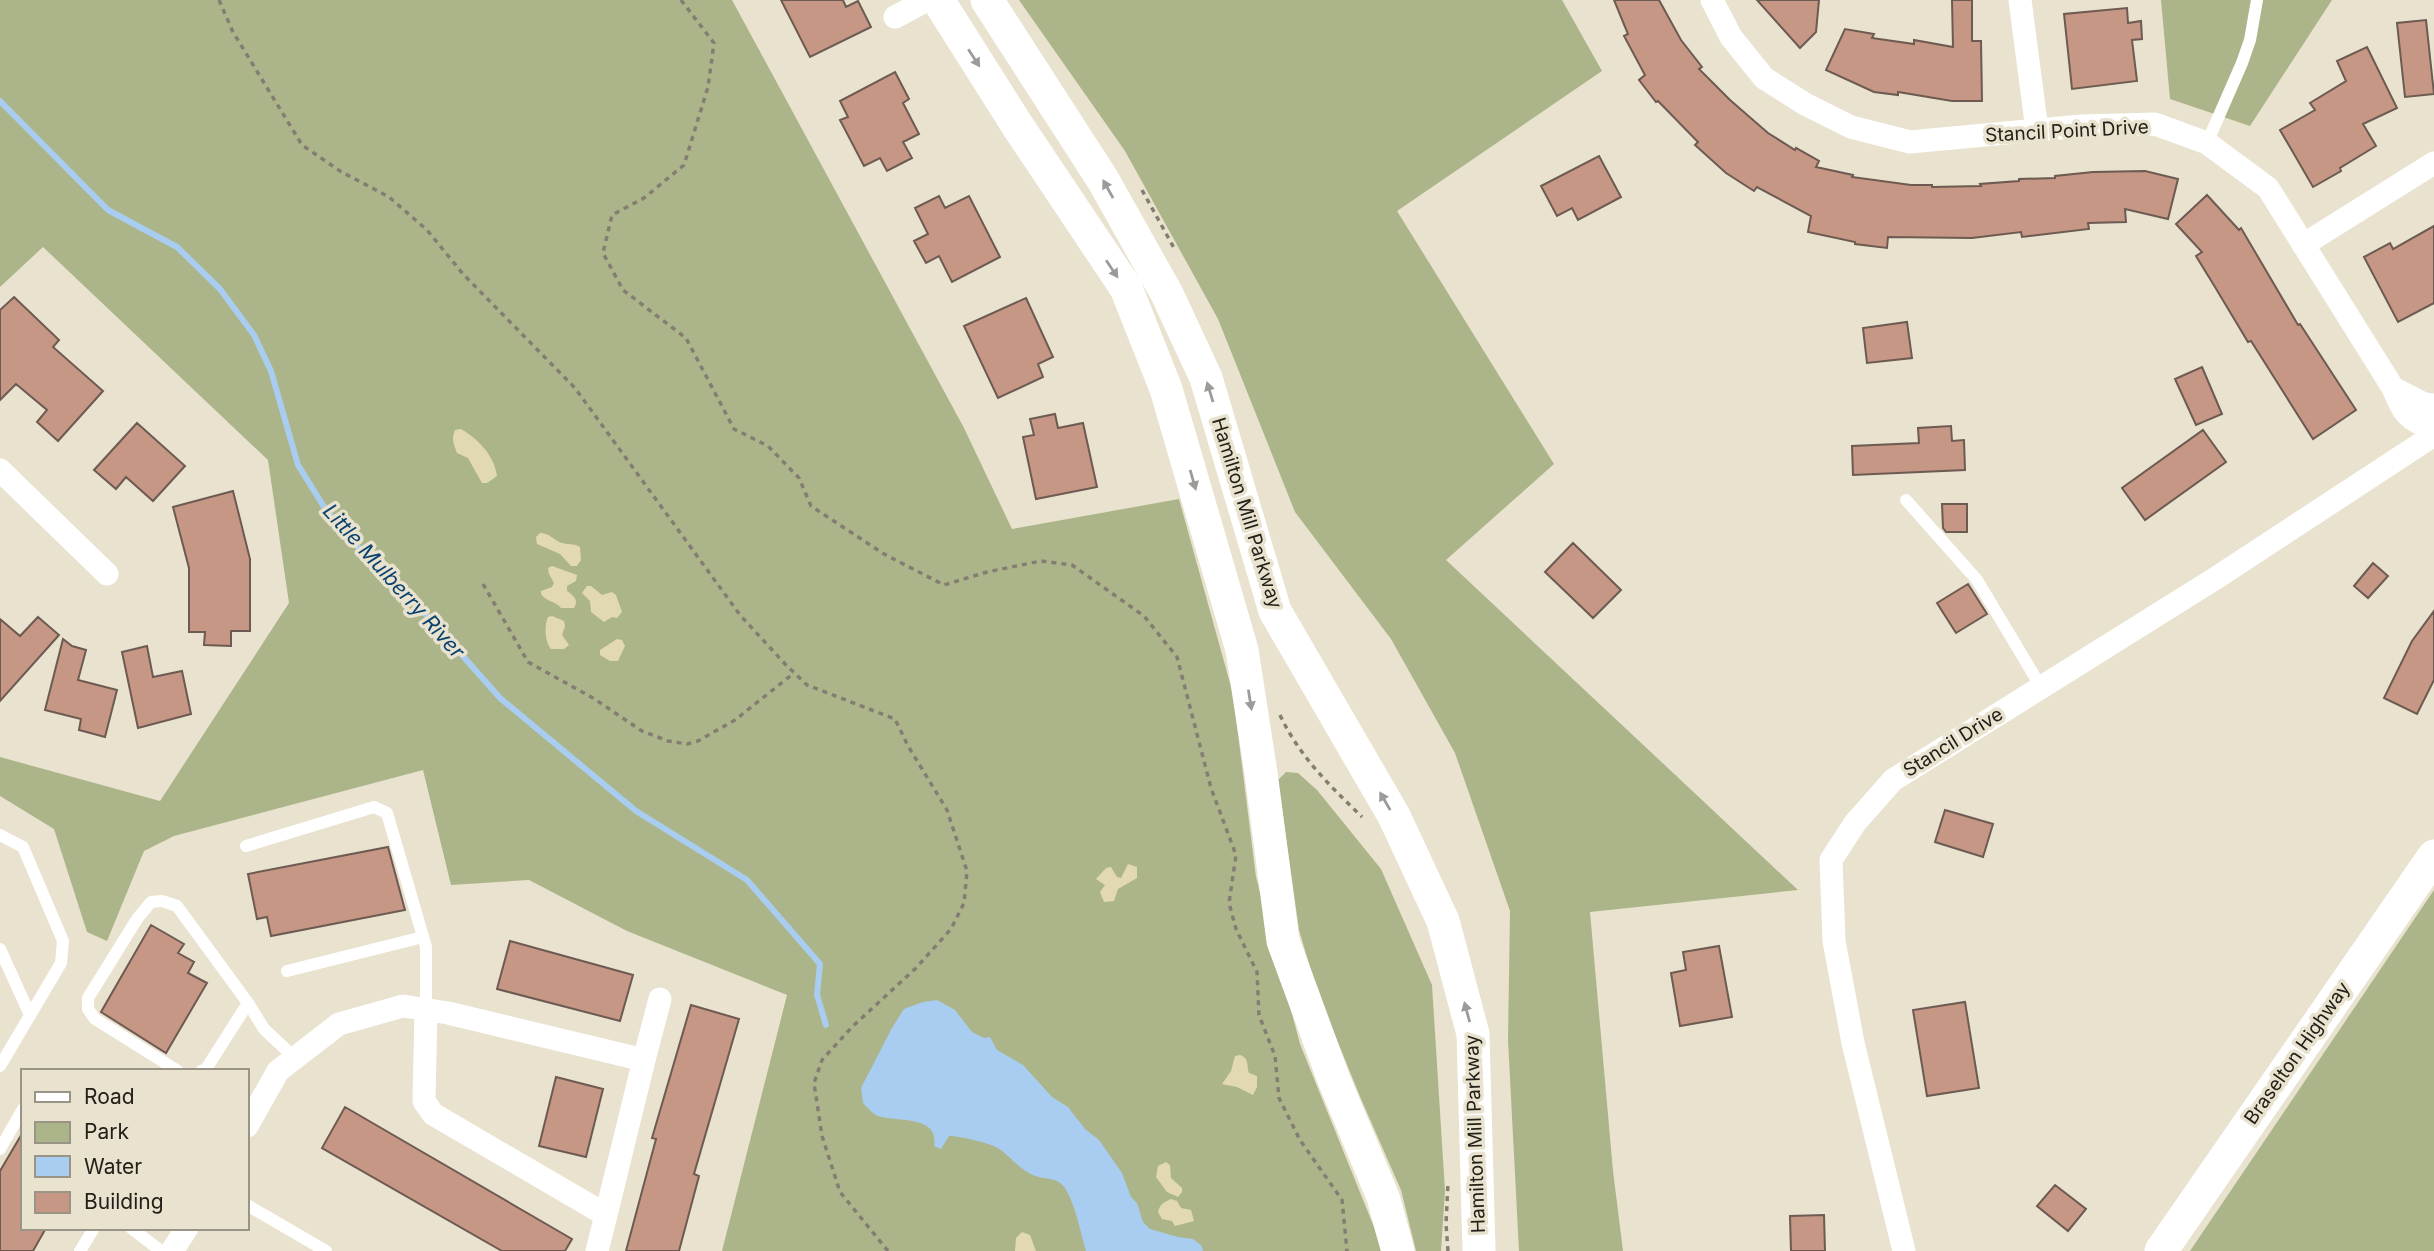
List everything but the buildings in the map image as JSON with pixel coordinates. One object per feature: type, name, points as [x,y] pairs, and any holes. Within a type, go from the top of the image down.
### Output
[{"type":"street","points":[[895,17],[927,0]]},
{"type":"street","points":[[938,0],[1017,125],[1126,288],[1166,389],[1241,650],[1261,773],[1283,942],[1334,1080],[1382,1197],[1398,1251]]},
{"type":"street","name":"Hamilton Mill Parkway","points":[[987,0],[1103,180],[1167,294],[1206,377],[1275,611],[1394,816],[1443,921],[1473,1034],[1479,1251]]},
{"type":"street","name":"Stancil Point Drive","points":[[1712,0],[1731,37],[1764,78],[1805,104],[1851,127],[1910,142],[2081,126],[2155,124],[2207,143],[2268,188],[2393,388],[2402,410],[2414,422],[2434,429]]},
{"type":"street","points":[[2020,0],[2037,130]]},
{"type":"street","points":[[2303,245],[2434,163]]},
{"type":"street","points":[[2393,388],[2424,404],[2434,405]]},
{"type":"street","name":"Stancil Drive","points":[[1904,1251],[1853,1042],[1834,941],[1831,860],[1855,823],[1893,780],[2216,578],[2434,435]]},
{"type":"street","points":[[0,470],[107,574]]},
{"type":"street","name":"Braselton Highway","points":[[2161,1251],[2434,856]]},
{"type":"street","points":[[597,1251],[660,999]]},
{"type":"street","points":[[248,1124],[278,1071],[339,1024],[403,1006],[426,1009],[644,1060]]},
{"type":"street","points":[[426,1009],[424,1101],[433,1114],[606,1215]]},
{"type":"street","points":[[172,1251],[186,1230]]},
{"type":"lane","points":[[2207,143],[2242,63],[2250,40],[2257,0]]},
{"type":"lane","points":[[1906,500],[1977,580],[2041,687]]},
{"type":"lane","points":[[246,846],[374,807],[387,813],[426,947],[426,1009]]},
{"type":"lane","points":[[0,835],[23,847],[63,941],[61,963],[0,1066]]},
{"type":"lane","points":[[175,1069],[95,1019],[88,1009],[88,998],[137,919],[151,902],[162,901],[177,906],[264,1029],[296,1058]]},
{"type":"lane","points":[[287,971],[423,937]]},
{"type":"lane","points":[[0,949],[30,1015]]},
{"type":"lane","points":[[206,1069],[248,1003]]},
{"type":"lane","points":[[0,1149],[21,1112]]},
{"type":"lane","points":[[248,1206],[326,1251]]},
{"type":"lane","points":[[80,1251],[93,1230]]},
{"type":"lane","points":[[134,1230],[161,1251]]},
{"type":"path","points":[[219,0],[233,32],[302,145],[340,171],[389,197],[427,230],[463,274],[575,387],[740,615],[807,685],[895,719],[908,746],[947,810],[967,871],[964,903],[951,929],[916,968],[852,1027],[822,1059],[814,1083],[822,1136],[840,1192],[888,1251]]},
{"type":"path","points":[[681,0],[714,43],[708,88],[684,165],[644,198],[612,215],[603,253],[622,290],[685,338],[734,429],[768,446],[799,478],[811,506],[884,554],[944,585],[987,572],[1041,561],[1072,565],[1144,616],[1177,657],[1211,788],[1236,855],[1229,903],[1236,929],[1257,972],[1259,1015],[1275,1056],[1279,1098],[1300,1140],[1342,1200],[1348,1251]]},
{"type":"path","points":[[482,584],[528,662],[593,698],[642,731],[668,741],[687,744],[698,741],[735,720],[794,673]]},
{"type":"path","points":[[1278,708],[1294,743],[1334,790],[1364,819]]},
{"type":"path","points":[[1448,1251],[1446,1224],[1449,1176]]},
{"type":"green space","points":[[0,0],[732,0],[964,428],[1012,529],[1179,499],[1233,694],[1256,877],[1300,1044],[1374,1227],[1381,1251],[722,1251],[787,995],[627,931],[529,880],[451,885],[423,770],[174,836],[144,851],[107,941],[87,932],[54,829],[0,796],[0,757],[160,801],[289,603],[268,460],[43,247],[0,287]]},
{"type":"green space","points":[[1019,0],[1562,0],[1602,71],[1397,211],[1554,464],[1446,560],[1798,890],[1590,912],[1613,1171],[1623,1251],[1519,1251],[1508,1040],[1510,911],[1455,753],[1391,639],[1295,512],[1218,319],[1125,151]]},
{"type":"green space","points":[[2161,0],[2332,0],[2250,126],[2170,99]]},
{"type":"green space","points":[[1286,772],[1298,773],[1317,790],[1381,869],[1432,985],[1445,1191],[1441,1251],[1416,1251],[1401,1190],[1317,991],[1299,930],[1278,780]]},
{"type":"green space","points":[[2434,890],[2434,1251],[2190,1251]]},
{"type":"sand","points":[[461,429],[480,443],[493,461],[497,476],[487,483],[482,483],[468,458],[457,453],[453,437],[455,430]]},
{"type":"sand","points":[[540,533],[562,543],[580,547],[581,560],[577,566],[571,566],[560,554],[537,544],[536,537]]},
{"type":"sand","points":[[552,566],[577,575],[576,581],[567,586],[567,591],[576,600],[574,608],[561,608],[541,594],[541,591],[552,587],[554,583],[548,568]]},
{"type":"sand","points":[[587,586],[602,595],[612,592],[616,595],[622,612],[617,618],[612,617],[604,622],[591,612],[590,601],[582,593]]},
{"type":"sand","points":[[548,617],[564,621],[562,635],[569,645],[564,649],[551,649],[547,642],[546,625]]},
{"type":"sand","points":[[617,639],[622,640],[625,646],[618,661],[610,661],[600,655],[600,650]]},
{"type":"sand","points":[[1128,864],[1137,867],[1137,878],[1118,889],[1114,901],[1104,902],[1100,892],[1105,885],[1096,879],[1106,868],[1111,867],[1117,877],[1121,878]]},
{"type":"sand","points":[[1240,1055],[1246,1060],[1249,1073],[1257,1076],[1257,1087],[1253,1095],[1237,1087],[1222,1084],[1231,1071],[1235,1056]]},
{"type":"sand","points":[[1166,1162],[1170,1165],[1171,1178],[1182,1188],[1178,1197],[1167,1192],[1156,1177],[1158,1166]]},
{"type":"sand","points":[[1171,1199],[1177,1201],[1181,1208],[1191,1210],[1194,1221],[1175,1226],[1172,1221],[1162,1219],[1159,1209]]},
{"type":"sand","points":[[1022,1232],[1030,1235],[1036,1251],[1015,1251],[1016,1238]]},
{"type":"water","points":[[937,1000],[955,1010],[972,1032],[984,1038],[990,1037],[997,1050],[1023,1065],[1052,1097],[1068,1107],[1085,1129],[1099,1140],[1122,1173],[1143,1222],[1150,1229],[1193,1239],[1201,1245],[1203,1251],[1086,1251],[1072,1203],[1065,1188],[1058,1181],[1031,1174],[997,1147],[983,1142],[949,1136],[941,1149],[934,1146],[934,1136],[930,1128],[923,1124],[883,1117],[870,1111],[863,1103],[861,1088],[892,1028],[904,1009]]},
{"type":"waterway","name":"Little Mulberry River","points":[[0,101],[108,210],[177,247],[220,289],[254,335],[271,371],[298,465],[326,510],[372,563],[423,611],[500,698],[636,811],[747,880],[820,964],[817,995],[826,1025]]}]
